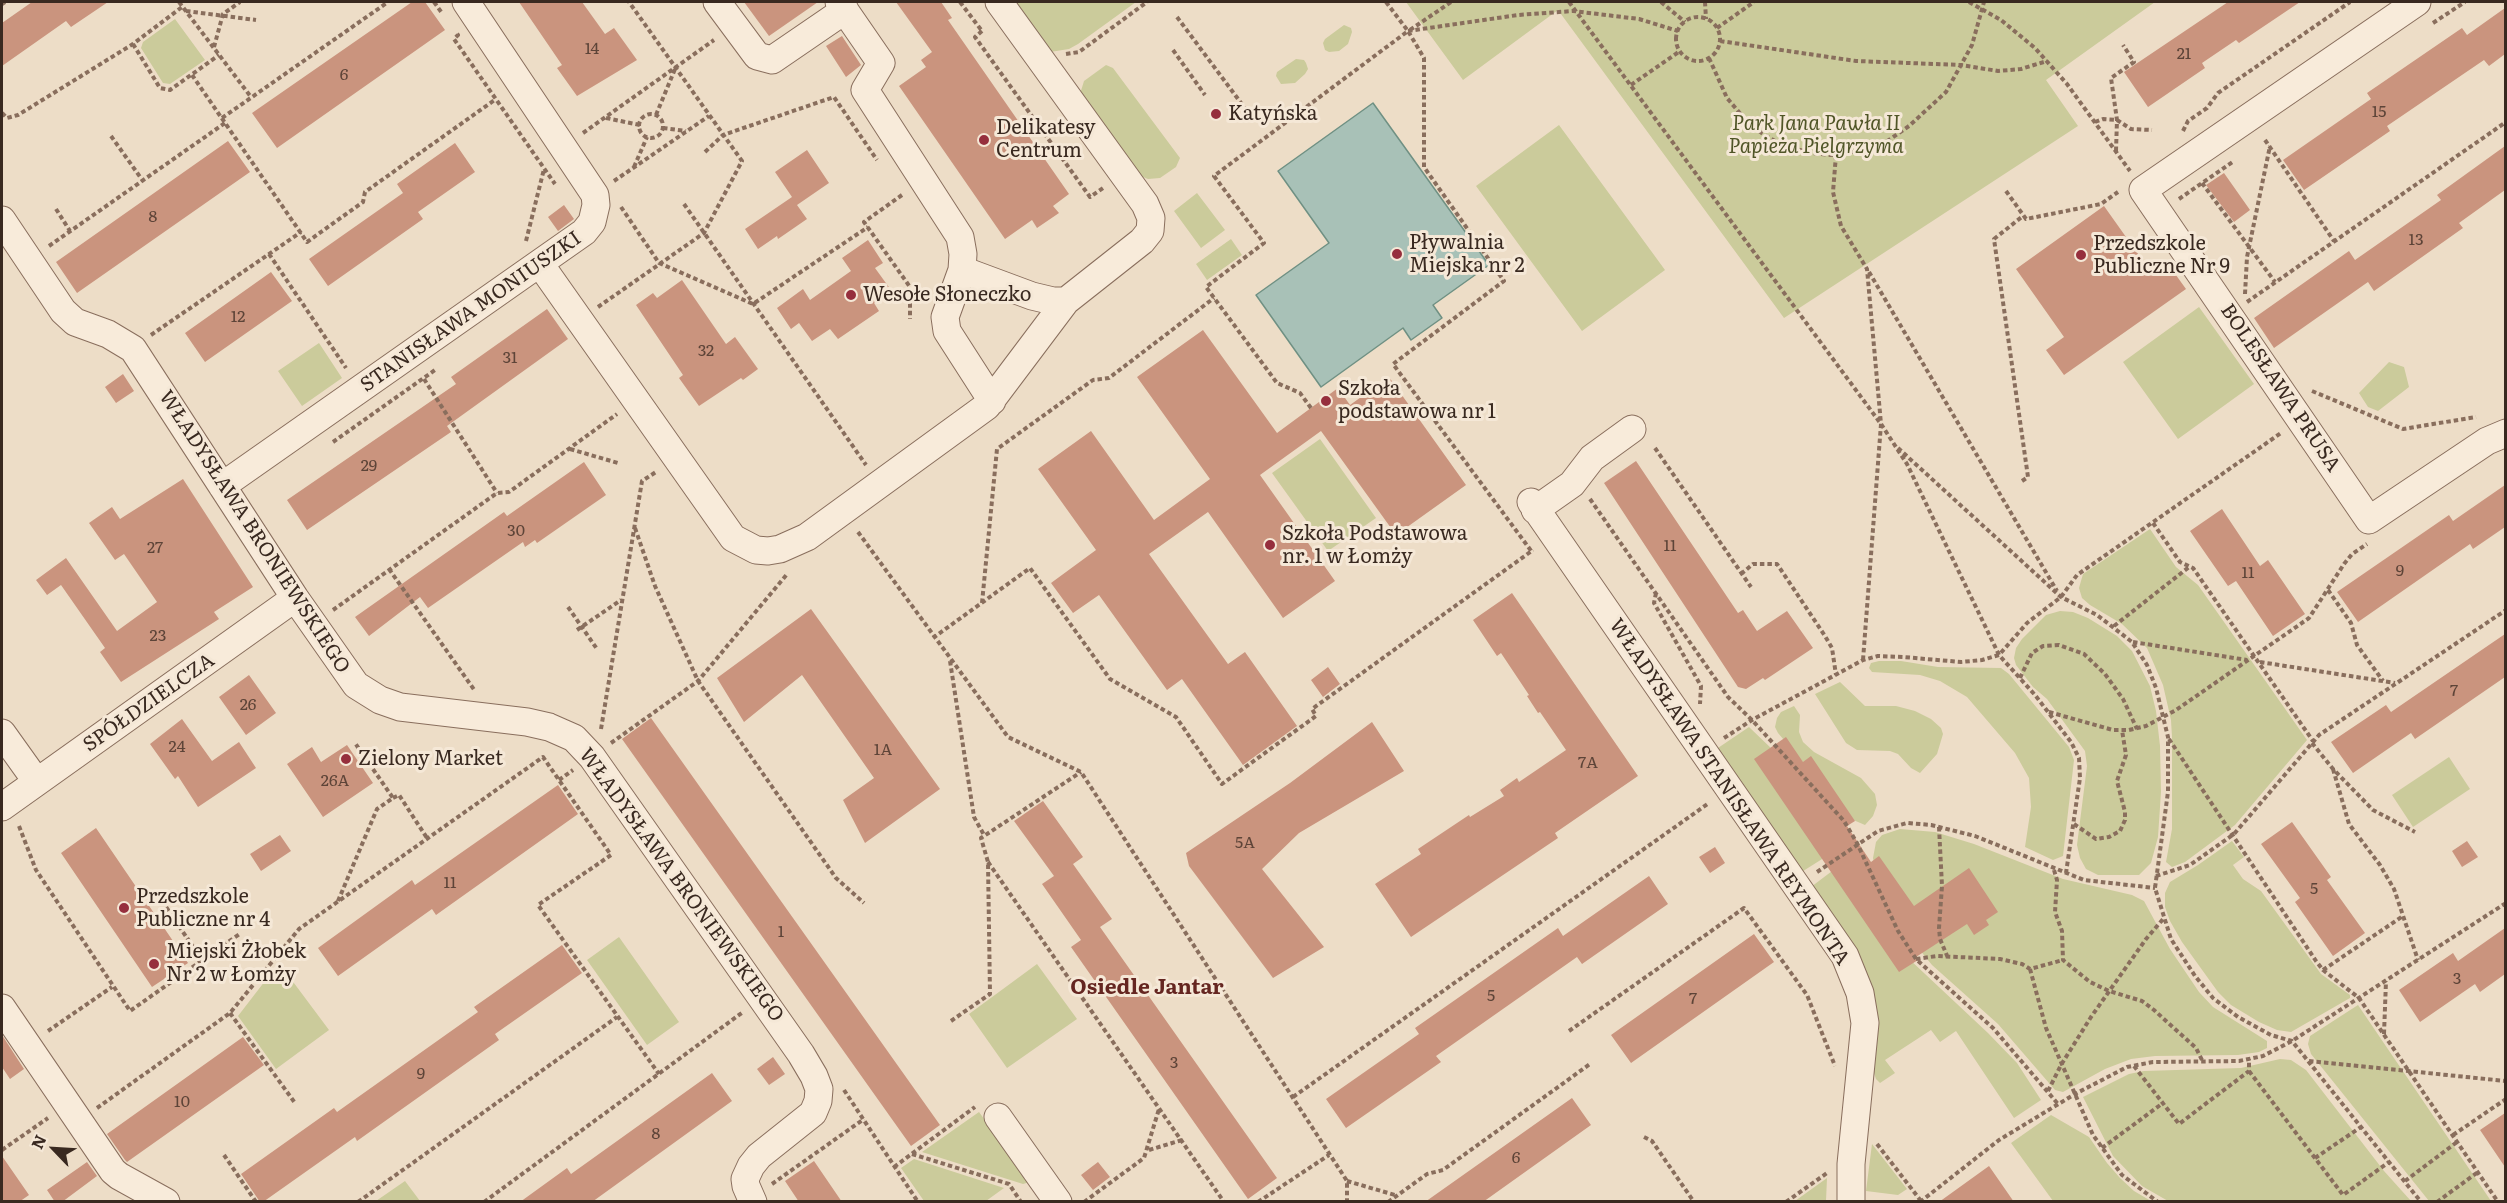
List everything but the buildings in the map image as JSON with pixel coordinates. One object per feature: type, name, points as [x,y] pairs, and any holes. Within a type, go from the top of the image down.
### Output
[{"type":"street","points":[[717,2],[757,56],[772,60],[842,6],[881,63],[865,90],[960,237],[963,254],[962,270],[945,317],[947,331],[992,401]]},
{"type":"street","points":[[533,255],[733,538],[756,550],[780,549],[807,537],[987,406],[1066,301],[1142,241],[1150,231],[1150,218],[1145,204],[999,2]]},
{"type":"street","points":[[2139,185],[2417,2]]},
{"type":"street","name":"STANISŁAWA MONIUSZKI","points":[[222,486],[533,255],[586,230],[595,213],[595,195],[456,10]]},
{"type":"street","name":"BOLESŁAWA PRUSA","points":[[2139,185],[2369,520],[2487,441],[2505,433]]},
{"type":"street","name":"WŁADYSŁAWA BRONIEWSKIEGO","points":[[2,220],[63,311],[75,322],[108,334],[133,349],[295,598],[356,685],[381,700],[400,707],[527,722],[549,727],[574,738],[592,757],[801,1054],[814,1076],[819,1089],[818,1101],[813,1113],[759,1156],[745,1179],[746,1186],[762,1197]]},
{"type":"street","points":[[962,270],[1032,296],[1053,301],[1066,301]]},
{"type":"street","name":"WŁADYSŁAWA STANISŁAWA REYMONTA","points":[[1632,429],[1592,458],[1572,484],[1533,506],[1845,956],[1860,993],[1865,1023],[1851,1164],[1851,1202]]},
{"type":"street","name":"SPÓŁDZIELCZA","points":[[8,812],[37,783],[295,598]]},
{"type":"street","points":[[2,733],[37,783]]},
{"type":"street","points":[[2,1008],[106,1162],[119,1176],[166,1202]]},
{"type":"street","points":[[990,1109],[1058,1202]]},
{"type":"path","points":[[179,2],[251,98]]},
{"type":"path","points":[[213,48],[223,14],[240,2]]},
{"type":"path","points":[[222,118],[388,2]]},
{"type":"path","points":[[434,2],[456,10]]},
{"type":"path","points":[[592,311],[704,233],[742,161],[628,2]]},
{"type":"path","points":[[1063,54],[1079,52],[1147,2]]},
{"type":"path","points":[[1386,2],[1408,31],[1424,58],[1424,167],[1504,281],[1393,364],[1532,552]]},
{"type":"path","points":[[1311,408],[1300,393],[1276,383],[1206,287],[1264,243],[1214,176],[1408,31],[1451,2]]},
{"type":"path","points":[[1569,2],[1881,424],[1907,464],[1999,655],[2071,742],[2079,758],[2080,778],[2066,873]]},
{"type":"path","points":[[1661,2],[1685,22]]},
{"type":"path","points":[[1704,2],[1706,19]]},
{"type":"path","points":[[1717,28],[1754,2]]},
{"type":"path","points":[[1969,2],[1984,9],[2035,48],[2067,84],[2139,185],[2102,204],[2026,219],[2006,192]]},
{"type":"path","points":[[1709,58],[1727,98],[1749,124],[1784,146],[1812,153],[1849,153],[1886,142],[1909,126],[1946,92],[1972,45],[1984,9],[1984,2]]},
{"type":"path","points":[[2179,139],[2188,121],[2207,108],[2218,93],[2350,2]]},
{"type":"path","points":[[2427,28],[2465,2]]},
{"type":"path","points":[[2,113],[8,118],[18,115],[133,44],[184,9],[256,20]]},
{"type":"path","points":[[1408,31],[1518,15],[1573,11],[1639,19],[1677,31]]},
{"type":"path","points":[[1177,17],[1247,111]]},
{"type":"path","points":[[1699,18],[1706,19],[1717,28],[1720,41],[1718,48],[1709,58],[1696,61],[1684,56],[1680,51],[1677,45],[1677,31],[1685,22],[1699,18]]},
{"type":"path","points":[[452,27],[458,35],[454,39],[556,187]]},
{"type":"path","points":[[575,138],[734,27]]},
{"type":"path","points":[[982,31],[975,37],[1090,197],[1123,174]]},
{"type":"path","points":[[1720,41],[1856,61],[1961,65],[1998,71],[2021,69],[2047,61]]},
{"type":"path","points":[[133,44],[160,88],[171,90],[219,55]]},
{"type":"path","points":[[2116,152],[2117,120],[2111,78],[2134,62],[2123,45]]},
{"type":"path","points":[[1173,50],[1206,95]]},
{"type":"path","points":[[1631,85],[1680,51]]},
{"type":"path","points":[[656,115],[675,68]]},
{"type":"path","points":[[192,75],[308,242],[363,202],[365,192],[496,99]]},
{"type":"path","points":[[705,152],[723,135],[834,97],[881,166]]},
{"type":"path","points":[[656,115],[644,117],[640,130],[647,137],[656,137],[663,128]]},
{"type":"path","points":[[656,115],[661,120],[663,128]]},
{"type":"path","points":[[606,187],[709,116]]},
{"type":"path","points":[[604,117],[640,125]]},
{"type":"path","points":[[2095,122],[2103,119],[2117,120],[2131,129],[2152,130]]},
{"type":"path","points":[[2270,146],[2247,257],[2245,303],[2505,122]]},
{"type":"path","points":[[46,248],[225,123]]},
{"type":"path","points":[[663,128],[687,132]]},
{"type":"path","points":[[2256,146],[2275,133]]},
{"type":"path","points":[[111,136],[143,181]]},
{"type":"path","points":[[634,168],[647,137]]},
{"type":"path","points":[[2265,140],[2334,241]]},
{"type":"path","points":[[1836,154],[1833,192],[1841,226],[2061,597]]},
{"type":"path","points":[[2171,205],[2238,158]]},
{"type":"path","points":[[533,255],[544,169]]},
{"type":"path","points":[[2202,183],[2275,282]]},
{"type":"path","points":[[895,185],[908,203]]},
{"type":"path","points":[[902,195],[864,222],[910,287],[910,319]]},
{"type":"path","points":[[684,204],[866,466]]},
{"type":"path","points":[[56,209],[70,231]]},
{"type":"path","points":[[2022,481],[2028,477],[1994,239],[2024,216]]},
{"type":"path","points":[[753,304],[868,227]]},
{"type":"path","points":[[143,341],[301,232]]},
{"type":"path","points":[[269,254],[347,369]]},
{"type":"path","points":[[659,263],[753,304]]},
{"type":"path","points":[[1863,660],[1881,424],[1867,269]]},
{"type":"path","points":[[982,603],[997,449],[1093,380],[1108,378],[1214,298]]},
{"type":"path","points":[[328,445],[438,367]]},
{"type":"path","points":[[424,379],[497,493]]},
{"type":"path","points":[[2308,390],[2403,429],[2483,416]]},
{"type":"path","points":[[1716,743],[1752,720],[1863,660],[1878,656],[1961,662],[1982,660],[1999,655],[2026,623],[2061,597],[2077,575],[2301,419]]},
{"type":"path","points":[[1893,442],[2061,597],[2114,626],[2132,642],[2147,665],[2168,737],[2168,792],[2155,888],[2171,939],[2212,998],[2238,1017],[2271,1035],[2292,1041],[2421,1202]]},
{"type":"path","points":[[1655,448],[1751,587]]},
{"type":"path","points":[[569,449],[618,463]]},
{"type":"path","points":[[601,731],[642,481],[659,470]]},
{"type":"path","points":[[1583,490],[1728,697],[1752,720],[1844,821],[1857,843],[1898,931],[1916,959],[1993,1028],[2058,1104]]},
{"type":"path","points":[[2153,523],[2180,562],[2193,568],[2333,769],[2373,810],[2415,832]]},
{"type":"path","points":[[634,527],[655,586],[698,681],[836,878],[864,903]]},
{"type":"path","points":[[855,528],[933,638],[1008,737],[1081,772],[1347,1181],[1347,1202]]},
{"type":"path","points":[[2048,712],[2113,730],[2137,729],[2164,717],[2309,618],[2352,554],[2372,541]]},
{"type":"path","points":[[933,638],[1030,568],[1110,679],[1176,717],[1222,784],[1316,716],[1312,709],[1537,548]]},
{"type":"path","points":[[1741,574],[1753,564],[1777,564],[1826,636],[1832,648],[1836,675]]},
{"type":"path","points":[[2114,626],[2189,567]]},
{"type":"path","points":[[389,568],[476,692]]},
{"type":"path","points":[[559,780],[698,681],[789,572]]},
{"type":"path","points":[[2328,590],[2350,623],[2357,645],[2384,682]]},
{"type":"path","points":[[1656,592],[1654,603],[1703,691],[1699,711]]},
{"type":"path","points":[[577,630],[622,599]]},
{"type":"path","points":[[568,607],[597,649]]},
{"type":"path","points":[[2156,876],[2190,865],[2234,834],[2319,735],[2505,610]]},
{"type":"path","points":[[2132,642],[2247,660]]},
{"type":"path","points":[[2020,678],[2032,653],[2043,646],[2059,645],[2084,654],[2105,674],[2117,690],[2137,729]]},
{"type":"path","points":[[950,660],[974,817],[984,835]]},
{"type":"path","points":[[2260,662],[2395,683]]},
{"type":"path","points":[[2073,824],[2096,839],[2109,837],[2120,831],[2125,820],[2117,781],[2126,755],[2122,730]]},
{"type":"path","points":[[2168,737],[2323,969],[2359,998],[2498,1202]]},
{"type":"path","points":[[355,744],[393,798]]},
{"type":"path","points":[[2,1150],[74,1112],[230,1013],[299,929],[543,757],[611,855],[538,905],[658,1074]]},
{"type":"path","points":[[2333,769],[2349,824],[2380,865],[2394,889],[2418,960]]},
{"type":"path","points":[[951,1021],[990,994],[988,862],[981,838],[1081,772]]},
{"type":"path","points":[[1293,1097],[1730,789]]},
{"type":"path","points":[[338,902],[377,809],[399,795],[427,838]]},
{"type":"path","points":[[8,812],[36,870],[130,1011],[241,933]]},
{"type":"path","points":[[1812,875],[1878,831],[1892,825],[1907,823],[1939,827],[1975,836],[2084,880],[2110,885],[2155,888]]},
{"type":"path","points":[[1939,827],[1942,886],[1940,939],[1948,958]]},
{"type":"path","points":[[988,862],[1224,1202]]},
{"type":"path","points":[[2054,869],[2057,879],[2055,912],[2062,931],[2063,960],[2090,982],[2109,992],[2142,1001],[2196,1048],[2203,1062]]},
{"type":"path","points":[[162,901],[202,960]]},
{"type":"path","points":[[1876,1143],[1920,1201],[1999,1140],[2075,1094],[2134,1066],[2153,1062],[2239,1062],[2263,1056],[2292,1041],[2505,903]]},
{"type":"path","points":[[1569,1031],[1744,908],[1807,995],[1836,1067]]},
{"type":"path","points":[[2323,969],[2403,915]]},
{"type":"path","points":[[2048,1091],[2061,1065],[2109,992],[2164,918]]},
{"type":"path","points":[[1916,959],[1937,956],[2013,961],[2030,969],[2063,960]]},
{"type":"path","points":[[2030,969],[2046,1028],[2061,1065],[2102,1148],[2122,1175],[2158,1202]]},
{"type":"path","points":[[2384,1034],[2386,980]]},
{"type":"path","points":[[28,1045],[112,987]]},
{"type":"path","points":[[484,1202],[762,998]]},
{"type":"path","points":[[230,1013],[295,1103]]},
{"type":"path","points":[[358,1202],[617,1017]]},
{"type":"path","points":[[2248,1059],[2249,1071],[2343,1195],[2390,1162]]},
{"type":"path","points":[[2308,1061],[2505,1080]]},
{"type":"path","points":[[1388,1202],[1427,1174],[1443,1170],[1590,1064]]},
{"type":"path","points":[[2134,1066],[2180,1124],[2249,1071]]},
{"type":"path","points":[[2452,1135],[2505,1099]]},
{"type":"path","points":[[2102,1148],[2163,1103]]},
{"type":"path","points":[[1084,1202],[1144,1158],[1159,1108]]},
{"type":"path","points":[[894,1167],[912,1154],[990,1109]]},
{"type":"path","points":[[762,1197],[775,1180],[864,1119]]},
{"type":"path","points":[[2315,1158],[2361,1127]]},
{"type":"path","points":[[1644,1137],[1652,1141],[1694,1202]]},
{"type":"path","points":[[1148,1150],[1182,1140]]},
{"type":"path","points":[[2405,1181],[2457,1142]]},
{"type":"path","points":[[912,1154],[1009,1184],[1021,1202]]},
{"type":"path","points":[[224,1155],[256,1202]]},
{"type":"path","points":[[1258,1202],[1329,1155]]},
{"type":"path","points":[[1786,1202],[1839,1164],[1851,1164]]},
{"type":"path","points":[[2437,1202],[2478,1172]]},
{"type":"path","points":[[1347,1181],[1396,1196]]},
{"type":"green space","points":[[1012,2],[1136,2],[1078,44],[1069,49],[1050,52]]},
{"type":"green space","name":"Park Jana Pawła II Papieża Pielgrzyma","points":[[1406,2],[2155,2],[2046,80],[2078,126],[1784,318],[1558,10],[1463,80]]},
{"type":"green space","points":[[175,19],[205,60],[170,84],[163,83],[141,48],[143,42]]},
{"type":"green space","points":[[1344,25],[1351,28],[1352,32],[1348,44],[1339,51],[1325,50],[1323,43],[1325,39]]},
{"type":"green space","points":[[1296,59],[1304,60],[1306,63],[1308,69],[1305,74],[1295,83],[1281,84],[1276,76],[1277,72]]},
{"type":"green space","points":[[1106,65],[1113,68],[1180,158],[1176,167],[1160,178],[1148,179],[1138,175],[1080,94],[1084,81]]},
{"type":"green space","points":[[1559,125],[1665,270],[1582,331],[1476,186]]},
{"type":"green space","points":[[1197,193],[1225,230],[1201,248],[1174,211]]},
{"type":"green space","points":[[1231,239],[1242,255],[1207,280],[1196,264]]},
{"type":"green space","points":[[2199,307],[2254,384],[2178,439],[2123,362]]},
{"type":"green space","points":[[319,343],[342,378],[302,406],[278,371]]},
{"type":"green space","points":[[2389,362],[2404,367],[2409,387],[2378,411],[2368,407],[2359,393]]},
{"type":"green space","points":[[1320,439],[1376,518],[1328,551],[1272,473]]},
{"type":"green space","points":[[2150,529],[2176,567],[2198,585],[2307,740],[2235,825],[2185,862],[2172,867],[2166,862],[2172,829],[2172,737],[2171,720],[2163,685],[2147,648],[2122,624],[2082,598],[2079,588],[2083,574]]},
{"type":"green space","points":[[2060,611],[2073,612],[2088,618],[2117,636],[2132,651],[2150,686],[2156,711],[2160,746],[2161,792],[2158,837],[2151,863],[2139,875],[2098,875],[2086,869],[2077,845],[2087,766],[2085,751],[2047,699],[2033,687],[2016,665],[2014,658],[2016,648],[2022,639],[2046,615]]},
{"type":"green space","points":[[1901,661],[1938,667],[2001,668],[2009,674],[2069,747],[2074,760],[2063,856],[2053,860],[2025,847],[2031,807],[2029,778],[2015,753],[1967,697],[1940,681],[1920,675],[1872,672],[1869,668],[1871,663]]},
{"type":"green space","points":[[1840,682],[1865,706],[1896,706],[1915,711],[1931,719],[1941,728],[1943,734],[1937,754],[1920,773],[1911,768],[1898,754],[1890,751],[1857,750],[1846,743],[1815,694]]},
{"type":"green space","points":[[1794,706],[1800,715],[1799,732],[1803,742],[1814,752],[1861,778],[1875,794],[1877,805],[1873,816],[1865,825],[1851,819],[1778,733],[1775,727],[1777,718],[1781,712]]},
{"type":"green space","points":[[1749,727],[1773,750],[1838,849],[1800,873],[1715,750]]},
{"type":"green space","points":[[2449,757],[2470,789],[2413,827],[2392,795]]},
{"type":"green space","points":[[1900,829],[1935,832],[1974,844],[2063,879],[2132,895],[2144,901],[2170,949],[2199,992],[2213,1007],[2267,1041],[2267,1048],[2259,1052],[2238,1055],[2155,1056],[2131,1059],[2105,1069],[2063,1092],[2055,1090],[1998,1024],[1932,965],[1910,938],[1875,869],[1873,858],[1876,842],[1882,835]]},
{"type":"green space","points":[[2232,841],[2244,857],[2233,865],[2243,879],[2261,891],[2321,974],[2350,995],[2350,998],[2291,1032],[2277,1030],[2259,1022],[2231,1005],[2218,992],[2182,942],[2165,907],[2165,893],[2170,882]]},
{"type":"green space","points":[[1840,865],[1908,958],[2017,1063],[2041,1100],[2014,1118],[1956,1031],[1940,1042],[1931,1030],[1885,1060],[1895,1073],[1880,1083],[1876,1079],[1811,887]]},
{"type":"green space","points":[[619,937],[679,1022],[647,1045],[587,960]]},
{"type":"green space","points":[[1037,964],[1077,1019],[1007,1068],[969,1014]]},
{"type":"green space","points":[[282,967],[329,1030],[276,1069],[238,1016],[265,981]]},
{"type":"green space","points":[[2358,1005],[2491,1201],[2429,1201],[2311,1054],[2308,1044],[2310,1036]]},
{"type":"green space","points":[[2280,1059],[2291,1060],[2306,1070],[2384,1171],[2411,1201],[2168,1201],[2142,1186],[2113,1156],[2083,1097],[2129,1074],[2144,1071],[2241,1068]]},
{"type":"green space","points":[[979,1112],[1030,1182],[1023,1184],[922,1152]]},
{"type":"green space","points":[[2051,1115],[2089,1137],[2120,1178],[2134,1191],[2151,1201],[2053,1201],[2011,1143]]},
{"type":"green space","points":[[1872,1144],[1907,1189],[1898,1195],[1866,1191]]},
{"type":"green space","points":[[914,1159],[1004,1188],[986,1201],[924,1201],[901,1168]]},
{"type":"green space","points":[[1827,1178],[1826,1201],[1795,1201]]},
{"type":"green space","points":[[405,1181],[420,1201],[376,1201]]},
{"type":"shaded area","name":"Pływalnia Miejska nr 2","points":[[1373,103],[1489,265],[1433,305],[1442,318],[1411,340],[1403,328],[1321,387],[1256,295],[1329,243],[1278,171]]},
{"type":"place","name":"Katyńska","points":[[1216,114]]},
{"type":"place","name":"Delikatesy Centrum","points":[[984,140]]},
{"type":"place","name":"Pływalnia Miejska nr 2","points":[[1397,254]]},
{"type":"place","name":"Przedszkole Publiczne Nr 9","points":[[2081,255]]},
{"type":"place","name":"Wesołe Słoneczko","points":[[851,295]]},
{"type":"place","name":"Szkoła podstawowa nr 1","points":[[1326,401]]},
{"type":"place","name":"Szkoła Podstawowa nr. 1 w Łomży","points":[[1270,545]]},
{"type":"place","name":"Zielony Market","points":[[346,759]]},
{"type":"place","name":"Przedszkole Publiczne nr 4","points":[[124,908]]},
{"type":"place","name":"Miejski Żłobek Nr 2 w Łomży","points":[[154,964]]},
{"type":"district","name":"Osiedle Jantar","points":[[1147,988]]}]
